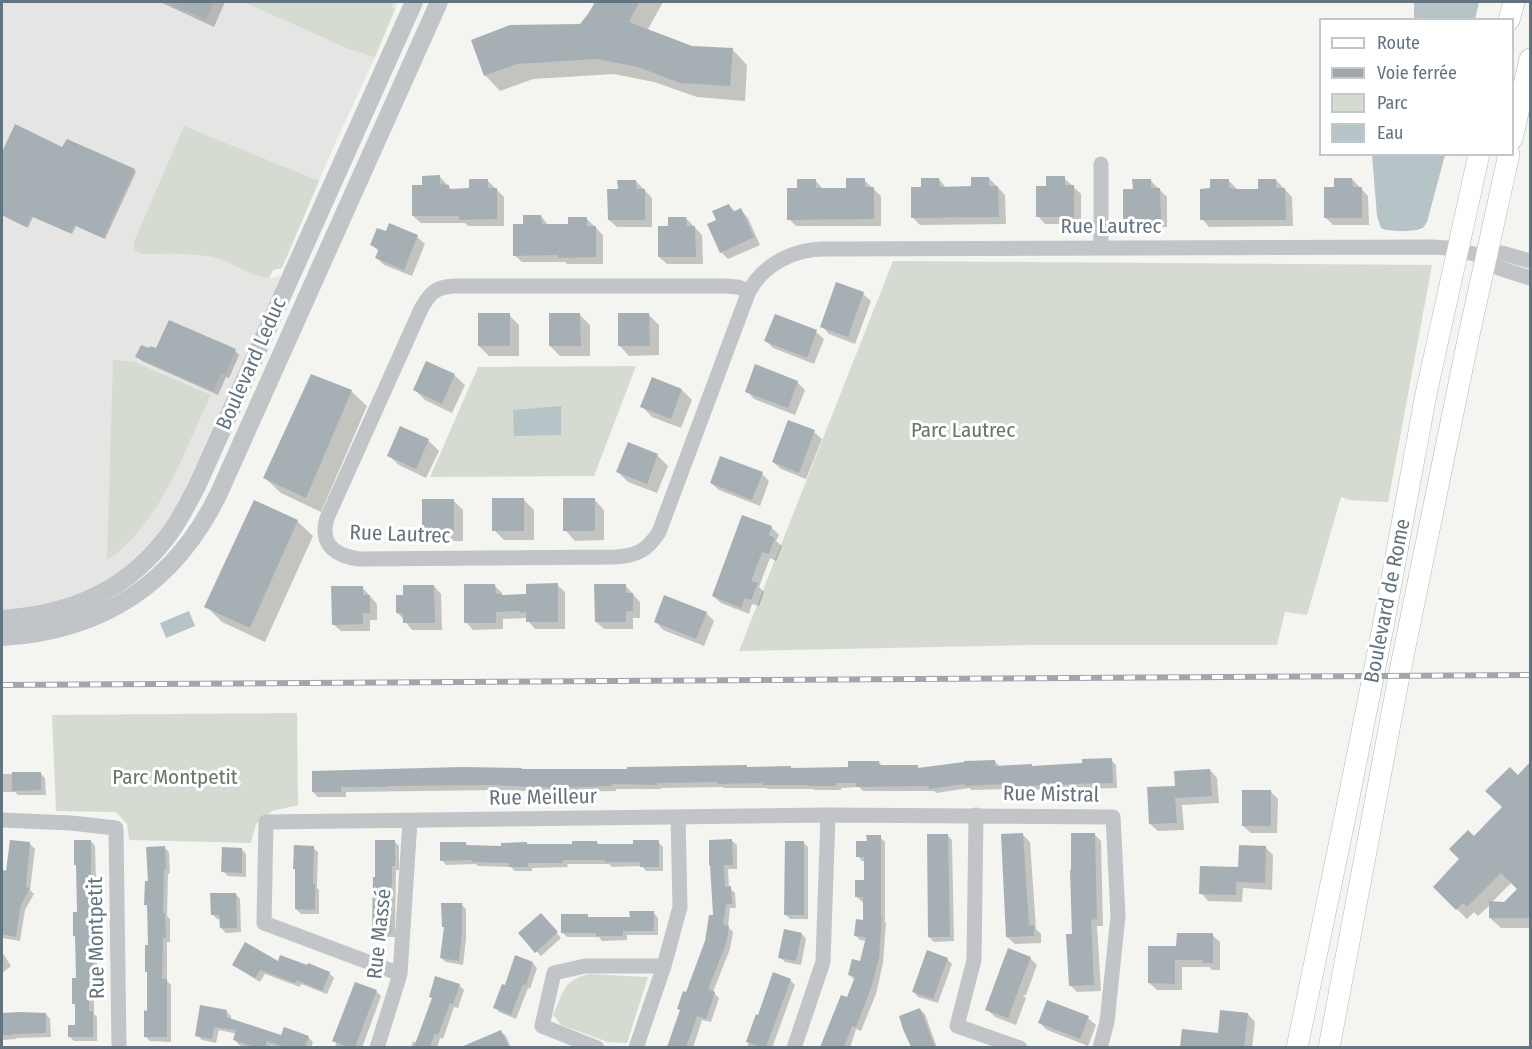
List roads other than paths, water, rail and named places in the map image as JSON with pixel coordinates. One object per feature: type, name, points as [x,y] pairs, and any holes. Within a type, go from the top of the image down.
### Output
[{"type":"main road","points":[[1510,18],[1514,2]]},
{"type":"main road","points":[[1514,131],[1530,59]]},
{"type":"main road","name":"Boulevard de Rome","points":[[1296,1047],[1375,666],[1428,384],[1479,156]]},
{"type":"main road","name":"Boulevard de Rome","points":[[1329,1047],[1399,676],[1449,429],[1509,156]]},
{"type":"street","name":"Boulevard Leduc","points":[[2,619],[56,612],[94,597],[133,572],[159,548],[172,530],[196,486],[414,2]]},
{"type":"street","name":"Boulevard Leduc","points":[[2,637],[53,631],[110,610],[152,582],[183,551],[196,534],[219,493],[439,2]]},
{"type":"street","points":[[1101,165],[1101,248]]},
{"type":"street","name":"Rue Lautrec","points":[[749,291],[725,286],[454,286],[435,290],[428,296],[421,309],[327,518],[325,533],[330,546],[343,556],[359,559],[615,557],[631,556],[641,552],[658,532],[749,291],[758,279],[777,262],[798,252],[811,249],[1433,247],[1487,257],[1499,267],[1530,278]]},
{"type":"street","name":"Rue Lautrec","points":[[1487,257],[1502,253],[1530,261]]},
{"type":"street","points":[[794,1047],[823,962],[828,815]]},
{"type":"street","name":"Rue Mistral","points":[[828,815],[1113,817],[1118,916],[1107,1022],[1100,1047]]},
{"type":"street","name":"Rue Meilleur","points":[[400,974],[264,923],[266,822],[828,815]]},
{"type":"street","points":[[976,815],[974,960],[957,1026],[1020,1047]]},
{"type":"street","points":[[636,1047],[664,966],[680,907],[678,817]]},
{"type":"street","name":"Rue Montpetit","points":[[2,820],[71,823],[116,828],[119,1047]]},
{"type":"street","name":"Rue Massé","points":[[376,1047],[400,974],[410,821]]},
{"type":"street","points":[[597,1047],[542,1026],[554,973],[585,966],[664,966]]},
{"type":"water","points":[[1414,2],[1479,2],[1475,18],[1414,18]]},
{"type":"water","points":[[1372,156],[1445,156],[1427,222],[1423,228],[1400,231],[1381,228],[1377,216]]},
{"type":"water","points":[[561,406],[561,435],[514,436],[513,410]]},
{"type":"water","points":[[189,611],[195,626],[166,638],[160,623]]},
{"type":"railway","points":[[2,685],[1530,675]]},
{"type":"park label","name":"Parc Lautrec","points":[[963,431]]},
{"type":"park label","name":"Parc Montpetit","points":[[175,778]]}]
